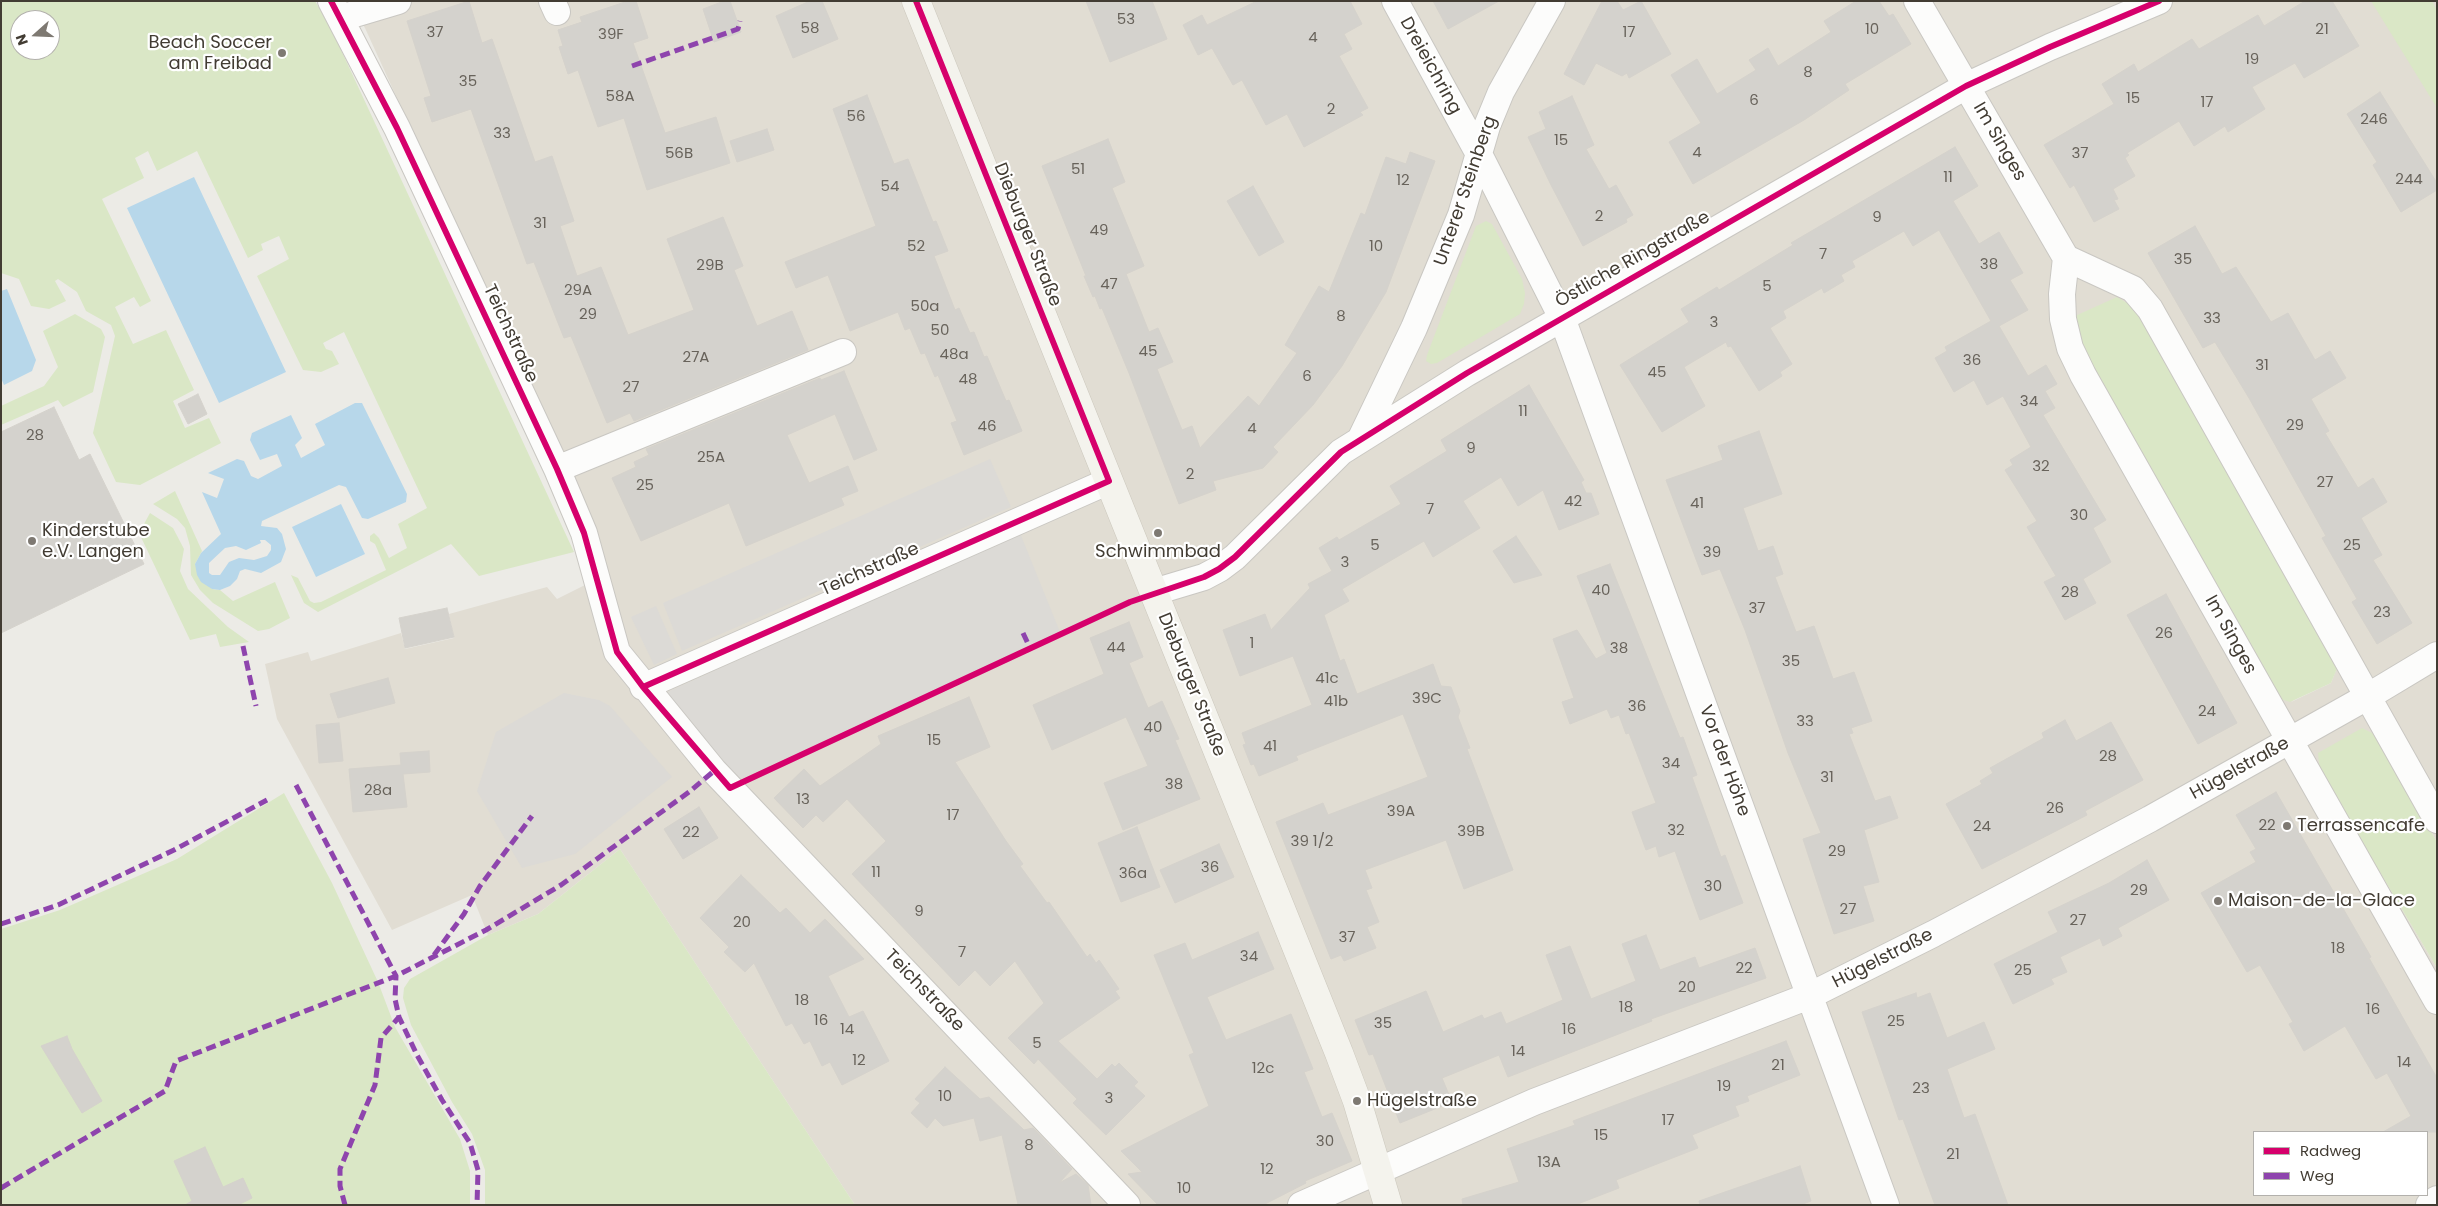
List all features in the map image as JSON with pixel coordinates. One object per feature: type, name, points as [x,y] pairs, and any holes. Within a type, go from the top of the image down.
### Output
[{"type":"street","name":"Teichstraße","points":[[398,1],[336,10],[397,128],[557,469],[584,533],[617,652],[714,771],[1127,1205]]},
{"type":"street","name":"Dieburger Straße","points":[[916,1],[1339,1053],[1379,1170],[1388,1205]]},
{"type":"street","name":"Dreieichring","points":[[1395,1],[1480,156],[1562,318]]},
{"type":"street","name":"Unterer Steinberg","points":[[1361,438],[1414,328],[1461,216],[1488,126],[1502,92],[1552,1]]},
{"type":"street","name":"Im Singes","points":[[1917,1],[2066,258],[2062,311],[2070,348],[2083,374],[2437,1001]]},
{"type":"street","name":"Östliche Ringstraße","points":[[1154,592],[1204,577],[1235,557],[1326,464],[1361,438],[1562,318],[1966,86],[2076,36],[2160,1]]},
{"type":"street","points":[[2066,258],[2133,289],[2150,309],[2437,820]]},
{"type":"street","name":"Vor der Höhe","points":[[1562,318],[1886,1205]]},
{"type":"street","points":[[557,469],[842,352]]},
{"type":"street","name":"Teichstraße","points":[[643,686],[1109,481]]},
{"type":"street","name":"Hügelstraße","points":[[1301,1205],[1534,1102],[1809,996],[1933,934],[2150,819],[2367,697],[2437,655]]},
{"type":"street","points":[[2429,1205],[2437,1198]]},
{"type":"shaded area","points":[[349,1],[2437,1],[2437,842],[2376,735],[2320,772],[2437,968],[2437,1205],[855,1205],[620,849],[538,914],[488,935],[472,895],[392,930],[277,719],[265,664],[308,652],[311,661],[401,633],[405,649],[454,638],[449,614],[547,587],[557,599],[587,584],[608,569],[543,418],[365,28]],"holes":[[[2338,665],[2331,683],[2291,702]]]},
{"type":"shaded area","points":[[990,459],[1011,507],[682,651],[663,603]]},
{"type":"shaded area","points":[[1020,533],[1060,632],[739,780],[663,694]]},
{"type":"shaded area","points":[[656,606],[677,654],[654,665],[631,617]]},
{"type":"shaded area","points":[[564,693],[599,700],[610,706],[672,777],[575,854],[522,868],[477,791],[496,732]]},
{"type":"green space","points":[[1,1],[315,1],[329,24],[574,552],[479,576],[451,544],[318,612],[304,603],[291,575],[298,578],[310,601],[314,603],[321,602],[386,570],[375,544],[370,541],[370,536],[374,533],[379,538],[389,558],[407,548],[398,524],[427,508],[344,332],[323,343],[326,349],[332,351],[339,364],[321,372],[303,370],[257,276],[289,259],[279,236],[261,244],[263,250],[248,258],[197,151],[157,171],[148,151],[135,158],[144,178],[102,199],[151,301],[140,307],[134,297],[115,307],[133,344],[166,330],[194,390],[173,401],[185,428],[209,418],[221,443],[140,485],[116,482],[93,433],[115,336],[111,325],[86,311],[77,292],[58,279],[55,281],[66,301],[49,309],[31,306],[19,279],[1,273]]},
{"type":"green space","points":[[2371,1],[2432,1],[2437,10],[2437,108]]},
{"type":"green space","points":[[1486,221],[1492,224],[1522,279],[1525,293],[1524,304],[1520,314],[1437,363],[1431,364],[1426,361],[1427,355],[1476,226]]},
{"type":"green space","points":[[2117,297],[2137,309],[2338,666],[2331,683],[2290,702],[2277,698],[2074,337],[2075,316]]},
{"type":"green space","points":[[75,314],[101,329],[105,337],[93,392],[63,407],[58,400],[1,425],[1,406],[44,386],[58,367],[43,331]]},
{"type":"green space","points":[[175,491],[202,551],[195,564],[212,589],[220,590],[233,601],[275,582],[290,618],[269,629],[258,631],[213,603],[200,590],[191,575],[190,546],[185,528],[177,519],[153,504]]},
{"type":"green space","points":[[150,513],[173,528],[184,549],[180,571],[188,589],[228,627],[249,642],[220,647],[216,634],[190,640],[139,533]]},
{"type":"green space","points":[[2362,728],[2376,735],[2437,842],[2437,968],[2320,772],[2318,753]]},
{"type":"green space","points":[[284,793],[332,883],[378,982],[395,1027],[460,1139],[470,1171],[470,1205],[1,1205],[1,929],[60,910],[177,859]]},
{"type":"green space","points":[[620,849],[855,1205],[485,1205],[485,1170],[472,1134],[452,1102],[411,1025],[403,998],[404,988],[410,979],[488,935],[538,914]]},
{"type":"water","points":[[194,177],[286,372],[219,403],[127,208]]},
{"type":"water","points":[[7,289],[36,360],[32,371],[4,385],[1,378],[1,291]]},
{"type":"water","points":[[355,403],[362,403],[407,494],[406,502],[368,519],[362,518],[346,487],[339,485],[262,521],[261,526],[277,528],[282,534],[286,549],[281,562],[261,573],[245,569],[240,571],[237,579],[230,586],[220,590],[212,589],[201,582],[197,575],[195,564],[201,553],[221,534],[202,492],[217,498],[224,479],[208,473],[237,459],[244,461],[251,476],[258,479],[282,466],[277,454],[260,460],[250,440],[252,433],[291,415],[302,438],[295,445],[301,458],[325,445],[315,424]],"holes":[[[260,540],[265,540],[271,545],[271,550],[267,556],[254,560],[239,558],[229,562],[220,575],[209,573],[209,563],[225,548],[236,546],[246,550],[261,543]]]},
{"type":"water","points":[[341,504],[365,554],[316,577],[292,527]]},
{"type":"building","points":[[469,1],[482,43],[492,39],[535,162],[552,156],[574,221],[560,226],[577,276],[601,267],[628,335],[694,310],[667,239],[723,217],[743,266],[734,270],[757,326],[792,311],[808,350],[634,421],[630,413],[607,423],[571,336],[564,338],[534,262],[527,264],[471,109],[432,122],[424,98],[431,96],[407,21]]},
{"type":"building","points":[[628,1],[636,1],[648,38],[633,43],[665,133],[716,117],[730,163],[647,190],[624,118],[598,127],[578,70],[568,74],[559,47],[563,46],[558,30],[582,22],[580,17]]},
{"type":"building","points":[[724,1],[730,1],[741,32],[714,42],[703,9]]},
{"type":"building","points":[[810,1],[822,1],[838,39],[793,58],[776,16]]},
{"type":"building","points":[[1086,1],[1152,1],[1167,39],[1110,62]]},
{"type":"building","points":[[1257,1],[1350,1],[1362,24],[1344,34],[1352,49],[1339,56],[1368,108],[1360,112],[1363,115],[1304,147],[1287,114],[1266,125],[1242,80],[1233,85],[1212,48],[1198,55],[1183,25],[1202,15],[1207,25]]},
{"type":"building","points":[[1433,1],[1499,1],[1448,29]]},
{"type":"building","points":[[1602,1],[1617,1],[1623,10],[1641,1],[1671,54],[1629,78],[1627,73],[1622,76],[1596,63],[1584,85],[1564,74]]},
{"type":"building","points":[[1856,1],[1879,1],[1889,16],[1893,14],[1911,44],[1845,84],[1849,90],[1804,120],[1693,184],[1669,142],[1701,123],[1671,75],[1697,59],[1717,94],[1756,70],[1749,60],[1768,48],[1778,66],[1831,32],[1824,21]]},
{"type":"building","points":[[2305,1],[2332,1],[2359,46],[2304,78],[2295,63],[2252,87],[2265,109],[2228,132],[2225,126],[2194,146],[2179,121],[2127,153],[2129,155],[2125,158],[2135,176],[2113,189],[2118,199],[2114,200],[2119,209],[2094,222],[2074,185],[2070,188],[2044,145],[2114,104],[2102,84],[2134,64],[2138,72],[2192,39],[2199,49],[2258,15],[2264,26]]},
{"type":"building","points":[[2380,92],[2437,183],[2437,190],[2401,212],[2373,165],[2377,162],[2347,114]]},
{"type":"building","points":[[867,95],[894,164],[908,159],[933,222],[936,221],[948,251],[934,256],[955,310],[959,308],[970,333],[974,332],[984,357],[987,356],[1006,401],[1009,400],[1022,431],[964,455],[951,423],[957,421],[938,375],[935,377],[925,353],[921,354],[910,328],[905,330],[898,312],[850,331],[828,275],[796,288],[785,262],[876,226],[833,109]]},
{"type":"building","points":[[1572,96],[1594,145],[1586,149],[1609,189],[1616,185],[1633,215],[1626,219],[1627,222],[1583,246],[1528,137],[1546,129],[1539,112]]},
{"type":"building","points":[[767,129],[774,150],[737,162],[730,141]]},
{"type":"building","points":[[1108,139],[1125,182],[1112,188],[1144,266],[1126,274],[1149,332],[1158,328],[1173,362],[1157,369],[1182,430],[1192,426],[1200,448],[1248,396],[1259,406],[1297,353],[1285,345],[1319,286],[1329,292],[1361,213],[1365,215],[1386,157],[1406,164],[1410,152],[1435,161],[1386,292],[1342,366],[1313,405],[1273,447],[1278,452],[1263,468],[1213,481],[1216,490],[1179,504],[1129,373],[1102,308],[1100,309],[1095,296],[1093,297],[1084,276],[1086,276],[1042,166]]},
{"type":"building","points":[[1955,147],[1978,186],[1953,201],[1979,244],[1999,232],[2023,273],[2010,280],[2028,310],[1999,326],[2028,376],[2046,365],[2057,384],[2045,391],[2055,408],[2043,415],[2106,520],[2093,528],[2111,562],[2083,579],[2096,603],[2065,620],[2044,582],[2056,576],[2027,527],[2037,521],[2005,470],[2013,465],[2010,460],[2031,447],[2003,396],[1987,405],[1974,380],[1954,392],[1935,358],[1947,351],[1945,347],[1991,321],[1939,230],[1913,246],[1904,231],[1852,261],[1855,267],[1841,275],[1844,281],[1824,293],[1822,288],[1783,311],[1786,318],[1770,328],[1792,364],[1780,372],[1782,376],[1759,391],[1731,346],[1728,347],[1726,342],[1684,367],[1705,406],[1662,432],[1620,365],[1689,322],[1681,309],[1717,287],[1719,290],[1793,245],[1791,243]]},
{"type":"building","points":[[1253,186],[1284,242],[1259,256],[1227,201]]},
{"type":"building","points":[[2195,226],[2222,274],[2236,267],[2271,322],[2288,313],[2315,360],[2330,351],[2346,378],[2311,399],[2329,431],[2325,433],[2358,488],[2373,478],[2387,502],[2361,518],[2382,555],[2373,560],[2412,623],[2377,644],[2352,602],[2357,599],[2322,538],[2326,536],[2249,398],[2215,342],[2203,348],[2148,253]]},
{"type":"building","points":[[844,371],[877,450],[854,460],[835,414],[787,435],[809,483],[848,466],[858,491],[841,498],[844,505],[746,546],[729,503],[641,541],[612,478],[636,467],[634,462],[649,455],[646,449],[820,378],[821,380]]},
{"type":"building","points":[[1529,385],[1584,480],[1581,482],[1586,493],[1591,493],[1599,514],[1559,530],[1543,490],[1518,506],[1501,477],[1463,501],[1480,528],[1433,557],[1424,541],[1342,589],[1349,601],[1324,615],[1340,661],[1344,659],[1357,694],[1433,664],[1441,686],[1451,687],[1460,711],[1458,717],[1470,748],[1467,749],[1513,870],[1464,889],[1446,840],[1365,870],[1372,888],[1366,890],[1379,922],[1367,927],[1376,948],[1344,961],[1341,955],[1331,959],[1276,822],[1323,803],[1328,815],[1428,777],[1403,714],[1296,756],[1298,760],[1259,776],[1254,764],[1251,765],[1243,745],[1246,744],[1242,733],[1312,705],[1293,656],[1240,676],[1223,630],[1265,614],[1271,630],[1310,588],[1308,584],[1332,571],[1319,548],[1337,537],[1339,540],[1401,504],[1390,486],[1447,451],[1441,440]]},
{"type":"building","points":[[198,394],[207,414],[188,424],[178,404]]},
{"type":"building","points":[[54,407],[79,460],[90,454],[144,564],[1,633],[1,432]]},
{"type":"building","points":[[1759,431],[1782,494],[1743,508],[1758,551],[1773,546],[1783,574],[1775,577],[1796,632],[1814,626],[1833,679],[1854,672],[1872,721],[1851,728],[1853,733],[1849,734],[1875,801],[1890,796],[1898,818],[1864,830],[1879,882],[1863,886],[1874,921],[1834,934],[1803,839],[1821,833],[1788,753],[1745,630],[1720,569],[1702,575],[1666,480],[1723,460],[1718,446]]},
{"type":"building","points":[[1516,536],[1542,575],[1514,583],[1493,551]]},
{"type":"building","points":[[1610,564],[1680,738],[1683,737],[1697,775],[1692,777],[1721,857],[1725,855],[1743,903],[1700,920],[1675,851],[1659,857],[1656,846],[1646,850],[1632,812],[1656,803],[1629,733],[1626,734],[1619,715],[1611,718],[1607,709],[1570,724],[1562,702],[1574,698],[1553,639],[1577,630],[1596,659],[1607,653],[1577,576]]},
{"type":"building","points":[[2166,594],[2237,723],[2198,744],[2127,615]]},
{"type":"building","points":[[447,608],[454,637],[405,648],[399,618]]},
{"type":"building","points":[[1129,622],[1143,657],[1129,663],[1148,708],[1162,701],[1179,739],[1175,740],[1200,799],[1123,830],[1104,783],[1148,766],[1126,717],[1052,750],[1033,705],[1104,674],[1090,638]]},
{"type":"building","points":[[388,678],[395,703],[338,718],[330,694]]},
{"type":"building","points":[[969,697],[990,747],[955,762],[1023,864],[1020,866],[1047,903],[1049,902],[1087,957],[1090,954],[1096,963],[1099,960],[1119,989],[1115,991],[1120,998],[1058,1041],[1097,1079],[1112,1064],[1115,1067],[1119,1063],[1138,1082],[1134,1086],[1145,1096],[1106,1135],[1073,1103],[1077,1099],[1038,1059],[1034,1064],[1008,1038],[1044,1003],[1015,961],[990,986],[975,970],[959,986],[852,874],[886,841],[847,799],[823,822],[816,815],[803,828],[774,798],[804,769],[820,786],[881,744],[878,736]]},
{"type":"building","points":[[2065,720],[2076,741],[2111,722],[2143,780],[2085,811],[2087,815],[1982,869],[1946,804],[1982,784],[1980,781],[1993,773],[1990,768],[2044,738],[2042,733]]},
{"type":"building","points":[[339,723],[343,761],[319,763],[316,725]]},
{"type":"building","points":[[429,751],[430,772],[403,774],[407,807],[353,812],[349,769],[401,765],[400,753]]},
{"type":"building","points":[[2276,792],[2371,957],[2369,958],[2437,1078],[2437,1132],[2385,1131],[2411,1116],[2387,1073],[2376,1079],[2345,1026],[2304,1051],[2289,1024],[2293,1022],[2260,965],[2247,972],[2201,893],[2256,862],[2250,852],[2256,849],[2236,815]]},
{"type":"building","points":[[699,807],[718,838],[683,859],[664,829]]},
{"type":"building","points":[[1137,827],[1160,887],[1121,902],[1098,843]]},
{"type":"building","points":[[1219,844],[1234,877],[1175,903],[1160,870]]},
{"type":"building","points":[[2147,860],[2169,900],[2118,928],[2122,936],[2103,946],[2100,938],[2060,957],[2067,972],[2051,979],[2054,984],[2013,1004],[1994,964],[2058,932],[2048,912],[2109,883]]},
{"type":"building","points":[[741,875],[780,913],[786,908],[810,933],[825,919],[864,959],[828,976],[849,1017],[863,1011],[889,1061],[842,1085],[830,1062],[822,1066],[810,1041],[804,1044],[792,1023],[786,1026],[754,963],[745,972],[724,952],[729,947],[700,918]]},
{"type":"building","points":[[1258,932],[1274,969],[1207,997],[1226,1040],[1291,1014],[1313,1069],[1304,1072],[1322,1117],[1332,1113],[1352,1161],[1305,1181],[1306,1183],[1263,1205],[1158,1205],[1128,1174],[1142,1172],[1121,1151],[1209,1106],[1189,1055],[1194,1053],[1154,955],[1185,943],[1192,960]]},
{"type":"building","points":[[1646,935],[1660,970],[1695,957],[1699,968],[1755,948],[1766,978],[1651,1019],[1652,1021],[1508,1077],[1499,1055],[1442,1078],[1452,1102],[1400,1123],[1373,1054],[1369,1055],[1355,1020],[1426,991],[1443,1032],[1482,1015],[1484,1019],[1501,1012],[1506,1024],[1563,1000],[1546,955],[1570,946],[1591,999],[1636,981],[1622,944]]},
{"type":"building","points":[[1916,993],[1917,998],[1930,993],[1947,1038],[1984,1022],[1995,1049],[1947,1069],[1964,1118],[1975,1114],[2008,1205],[1935,1205],[1903,1119],[1899,1120],[1862,1012]]},
{"type":"building","points":[[67,1036],[72,1049],[102,1101],[82,1113],[41,1046]]},
{"type":"building","points":[[1786,1041],[1800,1075],[1747,1096],[1749,1101],[1735,1106],[1739,1116],[1692,1135],[1698,1148],[1616,1180],[1619,1188],[1575,1205],[1463,1205],[1462,1199],[1519,1182],[1507,1149],[1575,1125],[1573,1121]]},
{"type":"building","points":[[945,1067],[980,1099],[989,1097],[1024,1130],[1033,1128],[1072,1169],[1059,1183],[1076,1174],[1088,1185],[1091,1205],[1016,1205],[1018,1204],[1002,1135],[980,1141],[974,1118],[943,1126],[935,1118],[927,1128],[911,1113],[920,1103],[915,1099]]},
{"type":"building","points":[[205,1147],[223,1187],[243,1178],[252,1198],[238,1205],[185,1205],[192,1201],[174,1161]]},
{"type":"building","points":[[1800,1166],[1811,1201],[1800,1205],[1700,1205],[1699,1201]]},
{"type":"marked path","points":[[632,66],[738,29],[740,21]]},
{"type":"marked path","points":[[1023,633],[1030,648]]},
{"type":"marked path","points":[[243,646],[256,706]]},
{"type":"marked path","points":[[1,1188],[165,1091],[176,1061],[396,976],[486,930],[561,885],[689,792],[714,771]]},
{"type":"marked path","points":[[296,785],[396,976],[395,999],[399,1017],[417,1055],[442,1100],[470,1143],[478,1170],[477,1205]]},
{"type":"marked path","points":[[1,924],[58,905],[174,850],[267,800]]},
{"type":"marked path","points":[[434,955],[464,914],[480,886],[532,816]]},
{"type":"marked path","points":[[345,1205],[340,1186],[340,1169],[375,1085],[381,1038],[399,1017]]},
{"type":"cycle path","points":[[331,1],[397,128],[557,469],[584,533],[617,652],[643,687],[730,788],[1130,602],[1204,577],[1219,569],[1235,557],[1341,452],[1467,373],[1966,86],[2050,47],[2159,1]]},
{"type":"cycle path","points":[[643,687],[1109,481],[916,1]]},
{"type":"place","name":"Beach Soccer am Freibad","points":[[282,53]]},
{"type":"place","name":"Schwimmbad","points":[[1158,533]]},
{"type":"place","name":"Kinderstube e.V. Langen","points":[[32,541]]},
{"type":"place","name":"Terrassencafe","points":[[2287,826]]},
{"type":"place","name":"Maison-de-la-Glace","points":[[2218,901]]},
{"type":"place","name":"Hügelstraße","points":[[1357,1101]]}]
